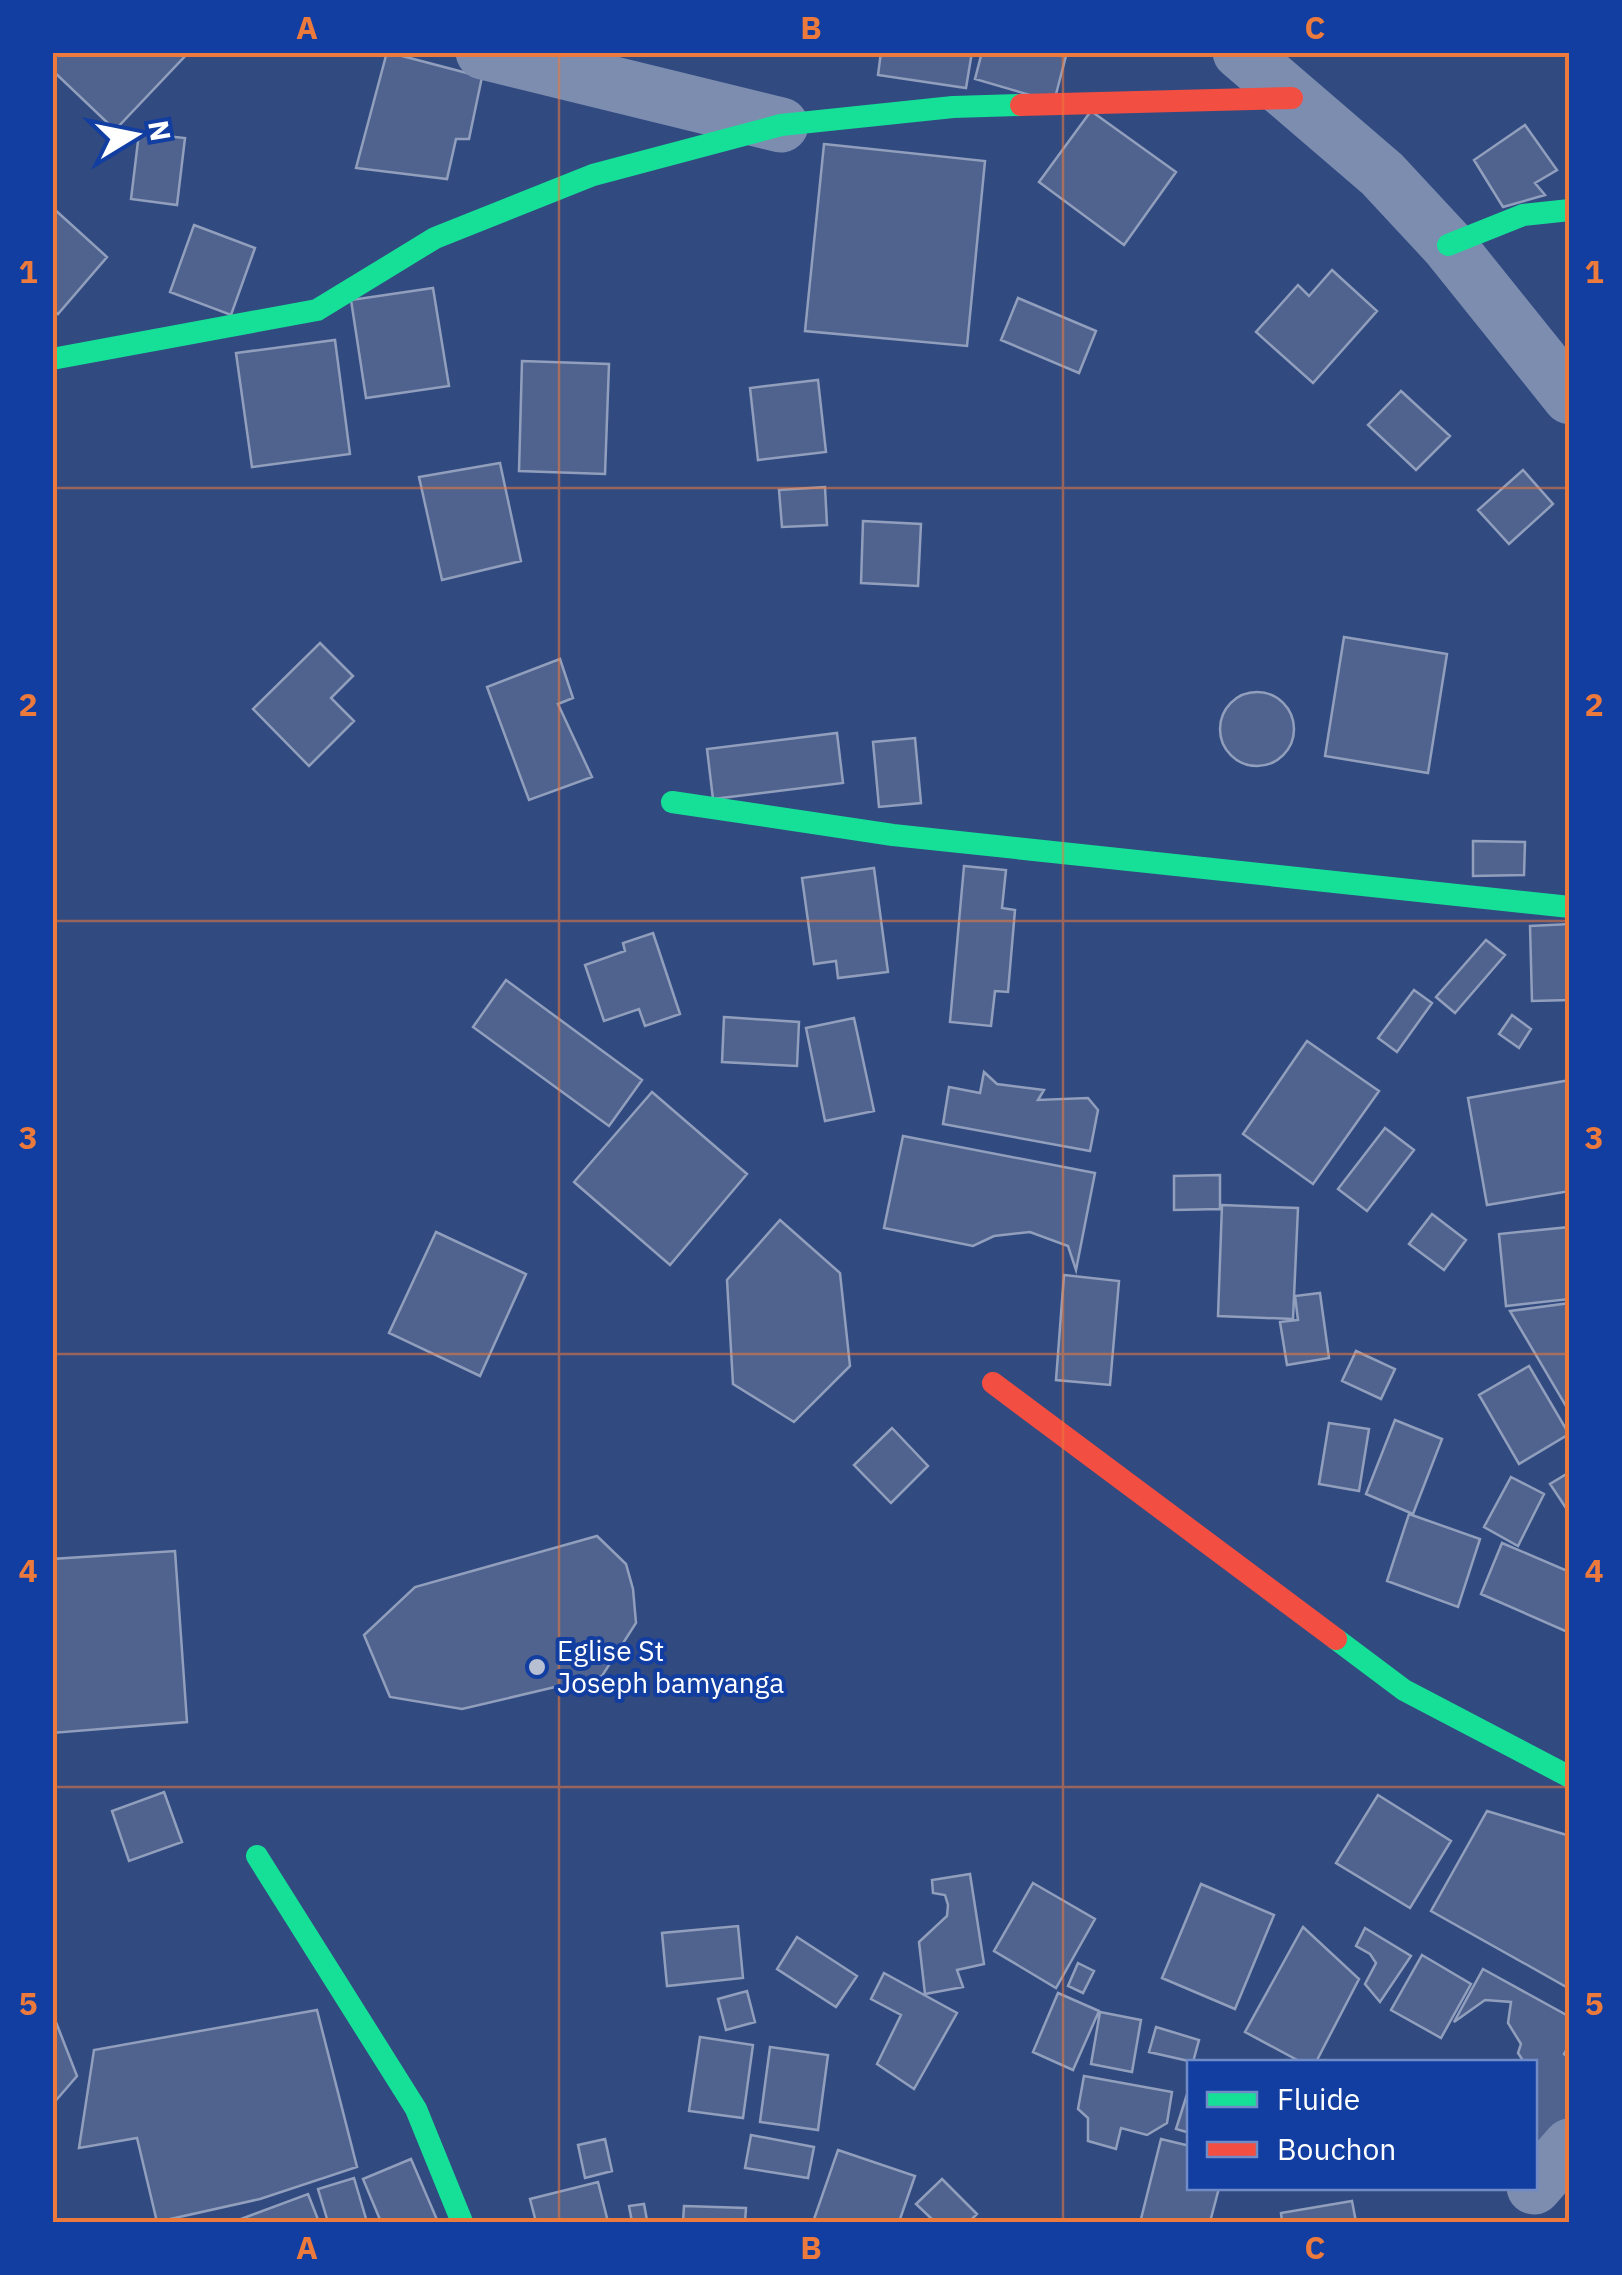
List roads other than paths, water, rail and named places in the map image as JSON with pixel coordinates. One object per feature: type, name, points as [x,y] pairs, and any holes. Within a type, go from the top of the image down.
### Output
[{"type":"street","points":[[483,52],[781,126]]},
{"type":"street","points":[[1240,52],[1382,174],[1448,245],[1570,397]]},
{"type":"street","points":[[52,359],[317,310],[435,238],[593,175],[781,126],[953,107],[1292,98]]},
{"type":"street","points":[[1448,245],[1514,220],[1558,208],[1570,210]]},
{"type":"street","points":[[672,802],[894,836],[1570,907]]},
{"type":"street","points":[[994,1383],[1404,1690],[1570,1777]]},
{"type":"street","points":[[257,1856],[416,2109],[462,2222]]},
{"type":"street","points":[[1537,2184],[1570,2146]]},
{"type":"street","points":[[1509,2222],[1532,2190]]},
{"type":"place","name":"Eglise St Joseph bamyanga","points":[[537,1667]]}]
